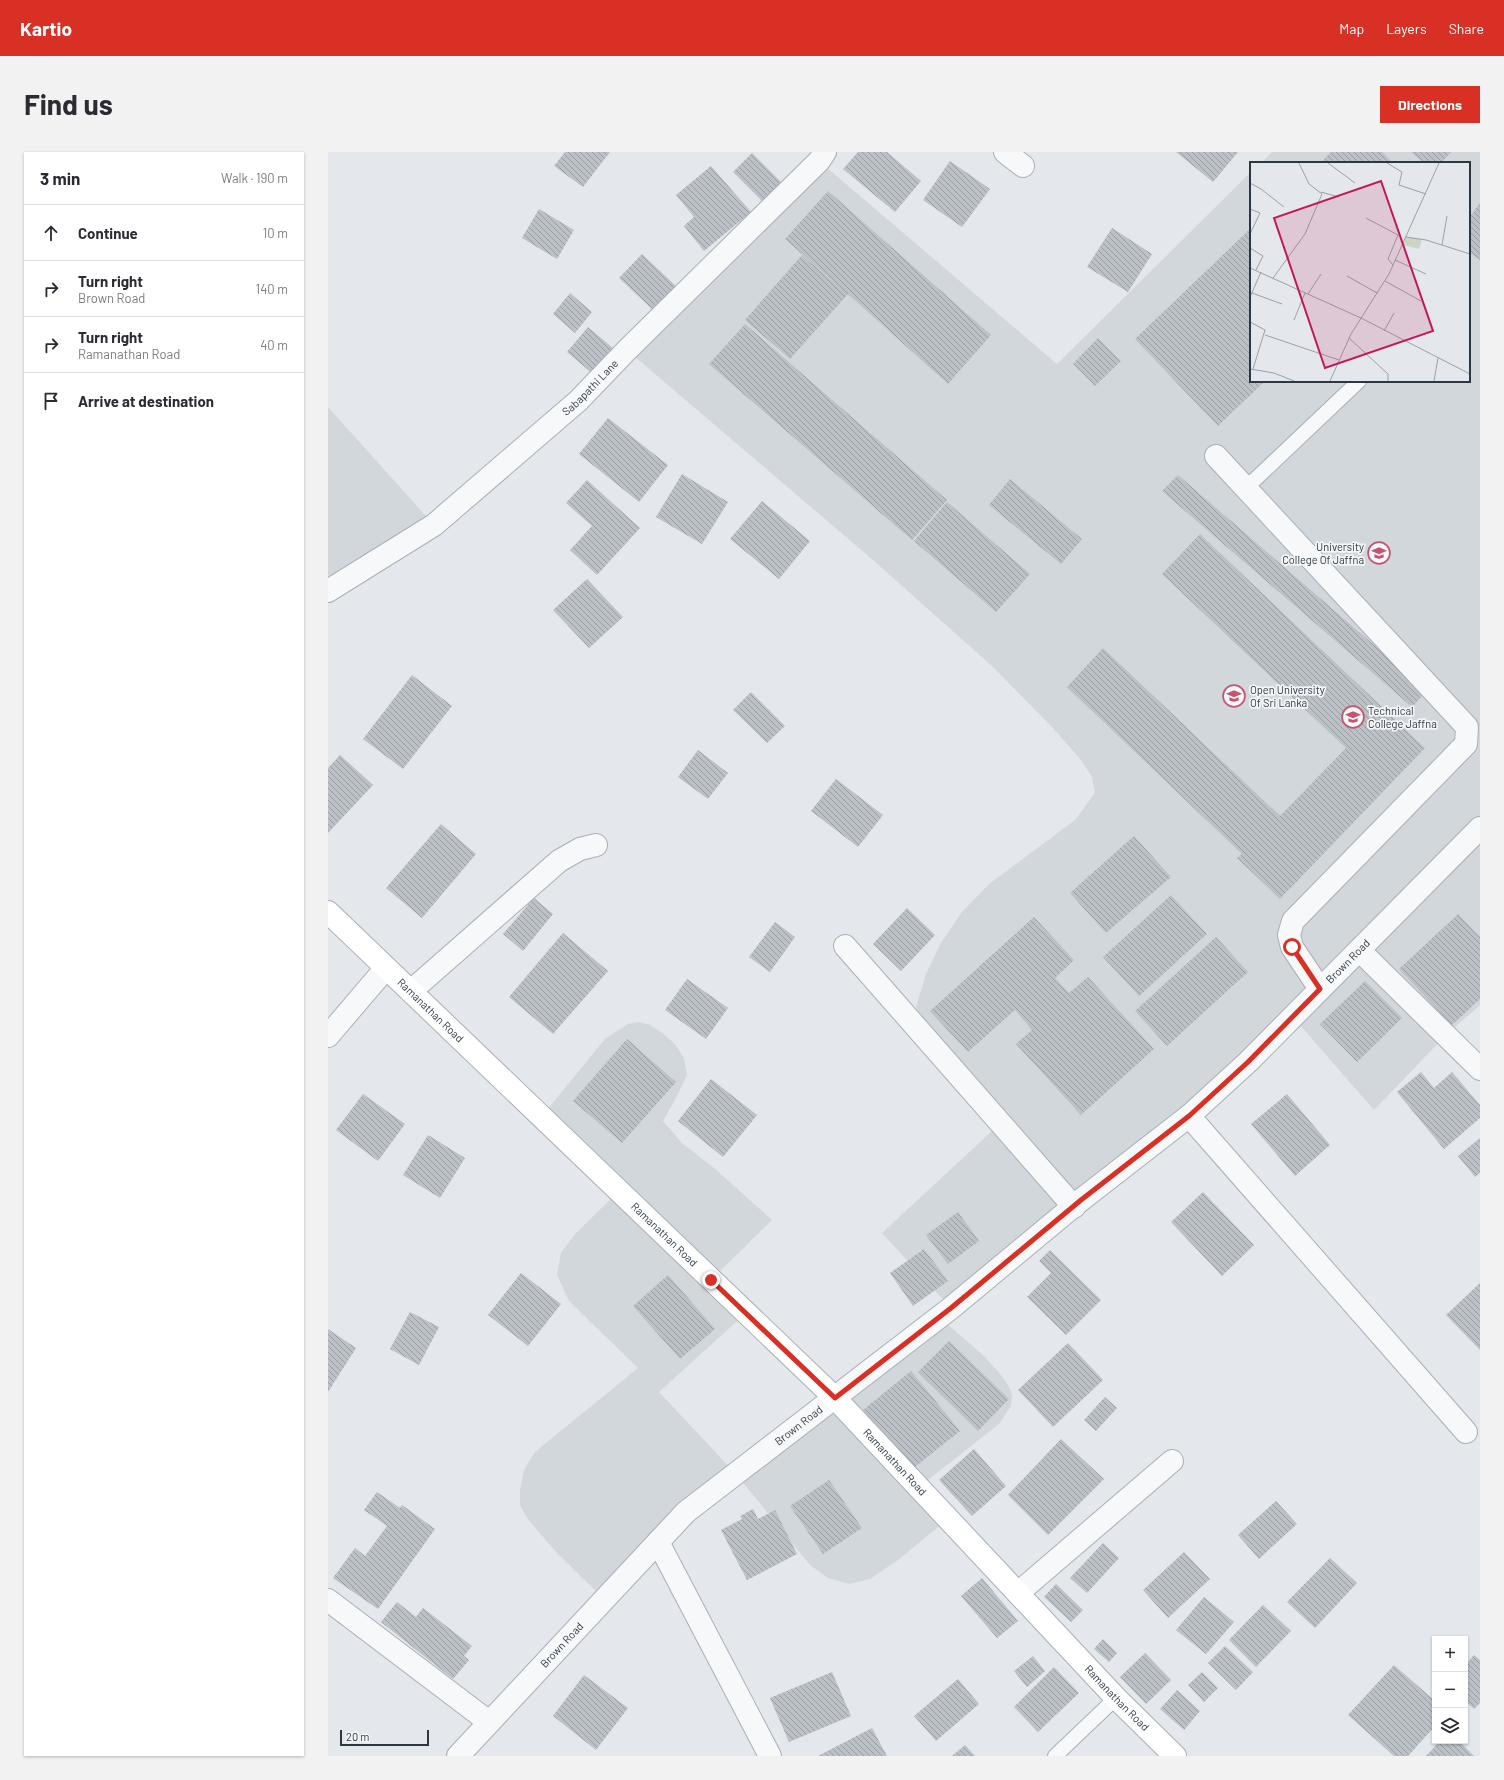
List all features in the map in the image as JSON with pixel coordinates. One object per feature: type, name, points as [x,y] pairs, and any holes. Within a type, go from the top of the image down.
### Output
[{"type":"main road","name":"Ramanathan Road","points":[[328,912],[835,1398],[1116,1698],[1175,1756]]},
{"type":"street","name":"Sabapathi Lane","points":[[328,591],[434,525],[578,400],[819,161],[824,152]]},
{"type":"street","points":[[1005,152],[1023,166]]},
{"type":"street","points":[[1216,456],[1467,727],[1466,744],[1293,921],[1289,935],[1292,947],[1320,989]]},
{"type":"street","name":"Brown Road","points":[[458,1756],[686,1512],[951,1308],[1074,1206],[1189,1116],[1248,1062],[1480,828]]},
{"type":"street","points":[[411,991],[559,860],[580,849],[596,845]]},
{"type":"street","points":[[845,946],[1074,1206]]},
{"type":"street","points":[[1359,950],[1480,1069]]},
{"type":"street","points":[[328,1036],[386,968]]},
{"type":"street","points":[[1189,1116],[1466,1432]]},
{"type":"street","points":[[1018,1593],[1172,1461]]},
{"type":"street","points":[[658,1542],[770,1756]]},
{"type":"street","points":[[328,1600],[489,1722]]},
{"type":"lane","points":[[1246,488],[1358,382]]},
{"type":"lane","points":[[1055,1756],[1116,1698]]},
{"type":"shaded area","name":"Open University Of Sri Lanka","points":[[1272,152],[1480,152],[1480,1005],[1446,1035],[1374,1110],[1293,1017],[951,1308],[882,1233],[1005,1119],[931,1036],[916,1007],[926,974],[941,943],[962,912],[989,884],[1075,820],[1095,793],[1092,777],[1081,760],[1052,727],[993,667],[873,560],[627,350],[819,161],[1057,364],[1250,173],[1250,382],[1470,382],[1470,162],[1262,162]]},
{"type":"shaded area","points":[[328,407],[434,525],[328,591]]},
{"type":"shaded area","points":[[639,1022],[650,1025],[662,1033],[674,1043],[684,1058],[687,1075],[663,1121],[682,1143],[714,1168],[772,1220],[711,1280],[746,1313],[659,1392],[736,1474],[604,1599],[555,1551],[527,1518],[520,1505],[520,1490],[524,1470],[535,1452],[638,1368],[569,1301],[557,1275],[561,1253],[575,1234],[619,1191],[542,1116],[605,1039],[628,1024]]},
{"type":"shaded area","points":[[939,1317],[983,1355],[1001,1375],[1008,1385],[1012,1395],[1011,1406],[999,1424],[919,1487],[948,1519],[898,1560],[870,1579],[849,1584],[828,1578],[810,1565],[736,1474]]},
{"type":"building","points":[[565,152],[610,152],[583,187],[554,166]]},
{"type":"building","points":[[858,152],[887,152],[921,181],[895,212],[843,169]]},
{"type":"building","points":[[1176,152],[1238,152],[1213,182]]},
{"type":"building","points":[[1331,152],[1382,152],[1392,162],[1321,162]]},
{"type":"building","points":[[1411,152],[1451,152],[1442,162],[1422,162]]},
{"type":"building","points":[[752,153],[784,185],[765,204],[733,172]]},
{"type":"building","points":[[950,161],[990,189],[962,227],[923,200]]},
{"type":"building","points":[[711,166],[751,212],[704,251],[684,226],[694,217],[676,195]]},
{"type":"building","points":[[828,191],[991,335],[948,384],[848,294],[790,359],[745,320],[802,255],[844,291],[785,239]]},
{"type":"building","points":[[1480,203],[1480,260],[1470,253],[1470,217]]},
{"type":"building","points":[[539,209],[574,230],[557,259],[522,238]]},
{"type":"building","points":[[1112,228],[1152,254],[1128,292],[1087,267]]},
{"type":"building","points":[[1250,229],[1250,382],[1264,382],[1218,426],[1135,339]]},
{"type":"building","points":[[642,254],[679,289],[656,313],[619,278]]},
{"type":"building","points":[[570,293],[592,312],[575,333],[553,314]]},
{"type":"building","points":[[745,324],[947,500],[912,540],[709,364]]},
{"type":"building","points":[[588,327],[614,349],[593,374],[567,352]]},
{"type":"building","points":[[1098,338],[1121,361],[1095,386],[1073,364]]},
{"type":"building","points":[[608,418],[668,465],[639,502],[579,454]]},
{"type":"building","points":[[682,474],[728,502],[702,544],[656,517]]},
{"type":"building","points":[[1178,475],[1427,691],[1412,707],[1162,491]]},
{"type":"building","points":[[1010,479],[1082,539],[1061,564],[989,505]]},
{"type":"building","points":[[587,480],[640,528],[597,575],[570,550],[592,526],[566,503]]},
{"type":"building","points":[[762,501],[810,541],[779,579],[730,539]]},
{"type":"building","points":[[947,502],[1030,574],[996,612],[914,541]]},
{"type":"building","name":"Technical College Jaffna","points":[[1200,534],[1425,748],[1280,899],[1237,858],[1242,854],[1067,687],[1103,648],[1280,816],[1346,748],[1162,574]]},
{"type":"building","points":[[587,579],[623,617],[589,648],[553,610]]},
{"type":"building","points":[[412,675],[452,706],[403,769],[363,739]]},
{"type":"building","points":[[751,692],[785,726],[767,743],[733,710]]},
{"type":"building","points":[[698,750],[728,773],[708,799],[678,777]]},
{"type":"building","points":[[340,755],[373,785],[328,833],[328,768]]},
{"type":"building","points":[[836,779],[883,815],[858,847],[811,811]]},
{"type":"building","points":[[441,824],[476,854],[422,918],[386,888]]},
{"type":"building","points":[[1134,836],[1171,877],[1106,933],[1070,893]]},
{"type":"building","points":[[1171,895],[1207,934],[1139,996],[1103,957]]},
{"type":"building","points":[[534,898],[553,914],[523,951],[503,934]]},
{"type":"building","points":[[907,908],[935,935],[901,971],[873,944]]},
{"type":"building","points":[[1458,914],[1480,937],[1480,999],[1452,1025],[1399,969]]},
{"type":"building","points":[[1034,917],[1074,960],[1055,978],[1069,993],[1088,977],[1154,1049],[1081,1115],[1016,1044],[1032,1030],[1015,1010],[968,1052],[930,1011]]},
{"type":"building","points":[[775,922],[795,937],[770,972],[749,957]]},
{"type":"building","points":[[563,933],[608,971],[553,1034],[509,997]]},
{"type":"building","points":[[1216,937],[1248,972],[1167,1046],[1135,1011]]},
{"type":"building","points":[[687,979],[728,1008],[706,1039],[665,1010]]},
{"type":"building","points":[[1365,981],[1402,1018],[1357,1062],[1320,1024]]},
{"type":"building","points":[[627,1039],[676,1082],[622,1143],[573,1101]]},
{"type":"building","points":[[1421,1072],[1434,1088],[1452,1072],[1480,1105],[1480,1118],[1444,1149],[1397,1092]]},
{"type":"building","points":[[711,1079],[757,1115],[723,1157],[678,1121]]},
{"type":"building","points":[[363,1094],[405,1124],[378,1161],[336,1130]]},
{"type":"building","points":[[1287,1094],[1330,1145],[1295,1176],[1251,1124]]},
{"type":"building","points":[[428,1135],[465,1158],[440,1198],[403,1175]]},
{"type":"building","points":[[1480,1138],[1480,1173],[1475,1177],[1458,1156]]},
{"type":"building","points":[[1203,1192],[1254,1245],[1222,1276],[1171,1222]]},
{"type":"building","points":[[958,1212],[979,1241],[948,1264],[926,1235]]},
{"type":"building","points":[[924,1249],[948,1281],[913,1306],[890,1273]]},
{"type":"building","points":[[1050,1250],[1101,1300],[1066,1335],[1027,1297],[1051,1273],[1039,1261]]},
{"type":"building","points":[[521,1273],[561,1304],[528,1346],[488,1315]]},
{"type":"building","points":[[668,1275],[715,1329],[680,1359],[633,1306]]},
{"type":"building","points":[[1480,1283],[1480,1350],[1446,1315]]},
{"type":"building","points":[[410,1312],[439,1327],[419,1365],[390,1349]]},
{"type":"building","points":[[328,1329],[356,1348],[328,1392]]},
{"type":"building","points":[[949,1341],[1009,1399],[978,1431],[918,1372]]},
{"type":"building","points":[[1068,1343],[1103,1380],[1053,1427],[1018,1390]]},
{"type":"building","points":[[911,1371],[960,1431],[911,1470],[863,1410]]},
{"type":"building","points":[[1105,1397],[1117,1408],[1096,1431],[1084,1420]]},
{"type":"building","points":[[1061,1439],[1104,1479],[1048,1535],[1008,1495]]},
{"type":"building","points":[[974,1449],[1006,1486],[972,1516],[939,1480]]},
{"type":"building","points":[[829,1480],[862,1528],[823,1554],[790,1506]]},
{"type":"building","points":[[377,1492],[400,1508],[402,1505],[435,1529],[378,1609],[333,1578],[355,1548],[365,1556],[387,1526],[364,1510]]},
{"type":"building","points":[[1276,1501],[1297,1524],[1259,1559],[1238,1535]]},
{"type":"building","points":[[753,1509],[758,1519],[775,1510],[797,1554],[747,1580],[721,1530],[742,1519],[740,1516]]},
{"type":"building","points":[[1103,1543],[1119,1558],[1087,1593],[1070,1578]]},
{"type":"building","points":[[1184,1552],[1210,1579],[1168,1618],[1143,1590]]},
{"type":"building","points":[[1330,1558],[1357,1583],[1315,1628],[1287,1602]]},
{"type":"building","points":[[982,1578],[1018,1621],[997,1638],[961,1596]]},
{"type":"building","points":[[1056,1584],[1083,1610],[1071,1622],[1044,1597]]},
{"type":"building","points":[[1204,1597],[1234,1622],[1206,1654],[1176,1630]]},
{"type":"building","points":[[397,1602],[416,1617],[423,1608],[472,1646],[464,1656],[469,1660],[453,1679],[381,1622]]},
{"type":"building","points":[[1263,1605],[1291,1631],[1256,1667],[1229,1640]]},
{"type":"building","points":[[1103,1639],[1117,1653],[1109,1662],[1094,1649]]},
{"type":"building","points":[[1225,1646],[1253,1672],[1236,1690],[1208,1663]]},
{"type":"building","points":[[1145,1653],[1171,1680],[1146,1704],[1120,1677]]},
{"type":"building","points":[[1474,1655],[1480,1660],[1480,1703],[1474,1709],[1468,1704],[1468,1662]]},
{"type":"building","points":[[1033,1656],[1045,1671],[1027,1687],[1014,1671]]},
{"type":"building","points":[[1394,1665],[1432,1698],[1432,1729],[1408,1756],[1394,1756],[1348,1715]]},
{"type":"building","points":[[1054,1667],[1079,1693],[1038,1732],[1014,1707]]},
{"type":"building","points":[[832,1672],[851,1716],[789,1742],[770,1698]]},
{"type":"building","points":[[1202,1672],[1218,1688],[1204,1702],[1188,1685]]},
{"type":"building","points":[[584,1675],[628,1708],[596,1750],[553,1716]]},
{"type":"building","points":[[958,1679],[979,1704],[936,1741],[914,1716]]},
{"type":"building","points":[[1177,1690],[1200,1711],[1184,1730],[1160,1709]]},
{"type":"building","points":[[872,1728],[887,1756],[818,1756]]},
{"type":"building","points":[[1437,1744],[1462,1744],[1474,1756],[1426,1756]]},
{"type":"building","points":[[965,1745],[975,1756],[952,1756]]},
{"type":"place","name":"University College Of Jaffna","points":[[1379,553]]},
{"type":"place","name":"Open University Of Sri Lanka","points":[[1234,696]]},
{"type":"place","name":"Technical College Jaffna","points":[[1353,717]]},
{"type":"route","points":[[711,1280],[835,1398],[951,1308],[1081,1200],[1189,1116],[1248,1062],[1320,989],[1292,947]]}]
